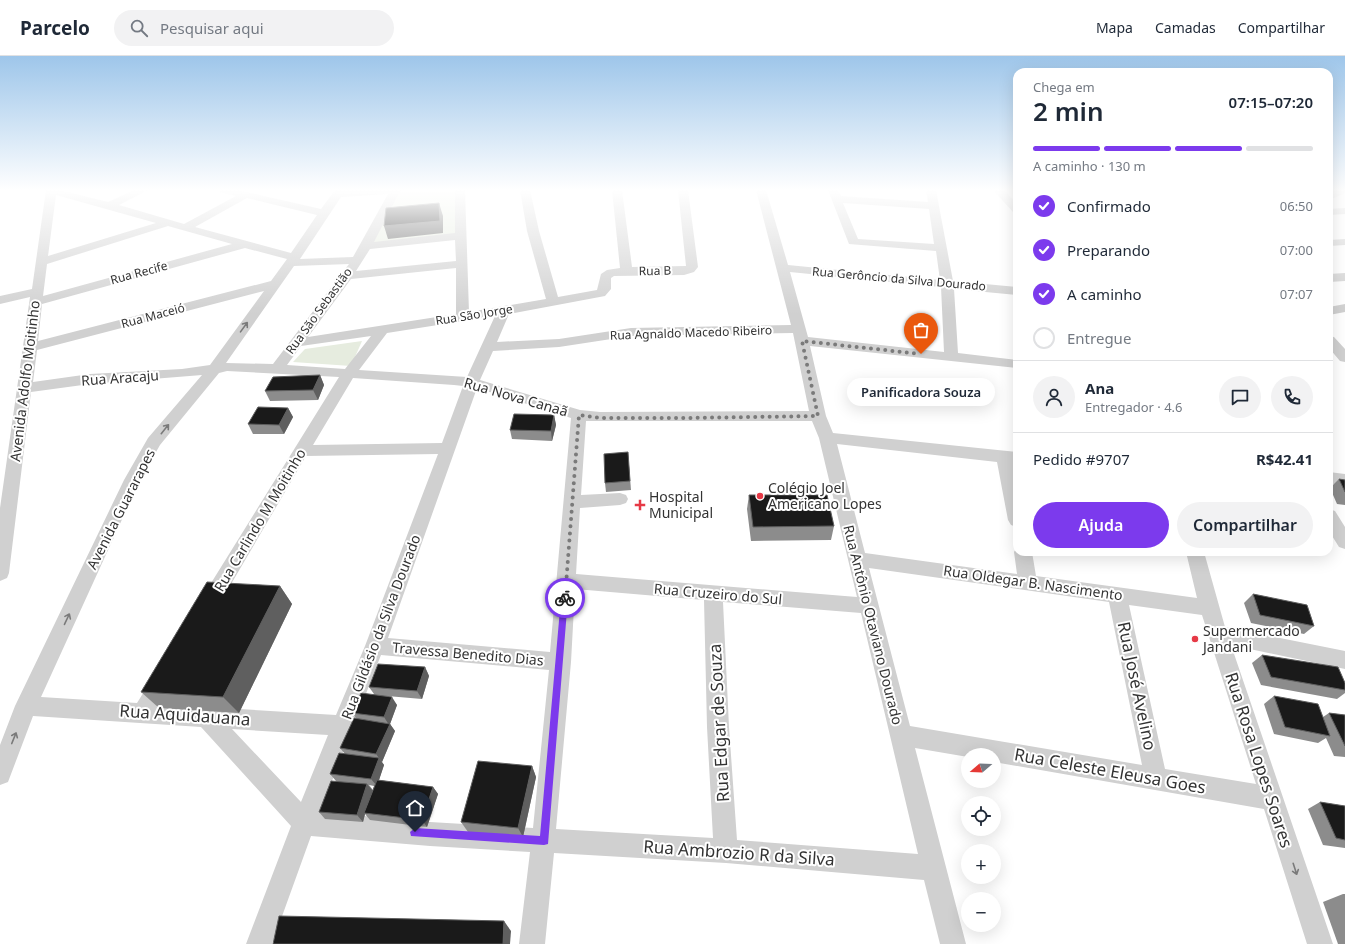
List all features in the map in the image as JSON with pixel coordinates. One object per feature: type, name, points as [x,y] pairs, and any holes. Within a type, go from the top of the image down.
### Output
[{"type":"street","name":"Avenida Adolfo Moitinho","points":[[0,573],[31,348],[45,231]]},
{"type":"street","points":[[40,262],[139,231]]},
{"type":"street","points":[[197,231],[293,260],[356,260]]},
{"type":"street","name":"Avenida Guararapes","points":[[0,774],[26,706],[132,480],[154,442],[215,368],[312,231]]},
{"type":"street","name":"Rua São Sebastião","points":[[277,369],[347,276],[374,231]]},
{"type":"street","points":[[460,231],[463,317]]},
{"type":"street","points":[[533,231],[553,301]]},
{"type":"street","points":[[622,231],[626,266]]},
{"type":"street","name":"Rua B","points":[[626,266],[684,271],[692,267],[688,231]]},
{"type":"street","name":"Rua Antônio Otaviano Dourado","points":[[772,231],[800,335],[818,416],[827,438],[870,606],[953,944]]},
{"type":"street","points":[[849,231],[853,242],[941,248]]},
{"type":"street","points":[[938,231],[946,284],[951,357]]},
{"type":"street","points":[[366,246],[460,236]]},
{"type":"street","points":[[1333,243],[1345,242]]},
{"type":"street","name":"Rua Recife","points":[[0,300],[36,297],[243,245]]},
{"type":"street","points":[[347,276],[461,264]]},
{"type":"street","name":"Rua São Jorge","points":[[296,343],[504,311],[601,293],[605,289],[605,277],[608,274],[626,266]]},
{"type":"street","name":"Rua Gerôncio da Silva Dourado","points":[[781,268],[1013,291]]},
{"type":"street","points":[[1333,278],[1345,277]]},
{"type":"street","name":"Rua Maceió","points":[[31,348],[275,284]]},
{"type":"street","points":[[1333,310],[1345,308]]},
{"type":"street","name":"Rua Gildásio da Silva Dourado","points":[[259,944],[304,823],[375,646],[472,382],[504,311]]},
{"type":"street","name":"Rua Carlindo M Moitinho","points":[[200,618],[348,374],[382,330]]},
{"type":"street","name":"Rua Agnaldo Macedo Ribeiro","points":[[487,347],[559,343],[631,332],[800,335],[951,357],[1013,364]]},
{"type":"street","points":[[1333,337],[1345,344]]},
{"type":"street","points":[[1333,344],[1345,358]]},
{"type":"street","name":"Rua Nova Canaã","points":[[215,368],[238,367],[406,376],[472,382],[579,415],[600,418],[818,416]]},
{"type":"street","name":"Rua Aracaju","points":[[25,388],[90,379],[182,373],[215,368]]},
{"type":"street","points":[[532,944],[544,841],[561,662],[579,415]]},
{"type":"street","points":[[827,438],[1010,457],[1013,484]]},
{"type":"street","points":[[302,451],[448,448]]},
{"type":"street","points":[[1333,478],[1345,480]]},
{"type":"street","points":[[572,502],[620,499]]},
{"type":"street","points":[[1333,522],[1345,542]]},
{"type":"street","points":[[1023,556],[1028,583]]},
{"type":"street","name":"Rua Rosa Lopes Soares","points":[[1196,556],[1208,608],[1218,634],[1320,944]]},
{"type":"street","name":"Rua Oldegar B. Nascimento","points":[[857,559],[1208,608]]},
{"type":"street","name":"Rua Cruzeiro do Sul","points":[[566,581],[870,606]]},
{"type":"street","name":"Rua Edgar de Souza","points":[[713,594],[718,727],[726,851]]},
{"type":"street","name":"Rua José Avelino","points":[[1117,595],[1156,778]]},
{"type":"street","points":[[1218,634],[1345,660]]},
{"type":"street","name":"Travessa Benedito Dias","points":[[375,646],[561,662]]},
{"type":"street","points":[[142,712],[171,665]]},
{"type":"street","name":"Rua Aquidauana","points":[[26,706],[142,712],[344,726]]},
{"type":"street","points":[[205,716],[304,823],[544,841]]},
{"type":"street","name":"Rua Celeste Eleusa Goes","points":[[901,735],[1272,799]]},
{"type":"street","name":"Rua Ambrozio R da Silva","points":[[544,841],[726,851],[934,868]]},
{"type":"shaded area","points":[[376,231],[458,231],[458,235],[370,244]]},
{"type":"shaded area","points":[[362,341],[351,366],[293,362],[305,349]]},
{"type":"building","points":[[320,375],[313,390],[265,391],[273,377]]},
{"type":"building","points":[[258,407],[288,408],[279,425],[248,424]]},
{"type":"building","points":[[514,414],[554,415],[551,431],[510,430]]},
{"type":"building","points":[[628,452],[630,481],[605,483],[604,454]]},
{"type":"building","points":[[1339,479],[1345,480],[1345,492]]},
{"type":"building","points":[[749,495],[827,495],[834,526],[753,527]]},
{"type":"building","points":[[207,582],[280,586],[223,697],[141,692]]},
{"type":"building","points":[[1253,594],[1307,605],[1314,626],[1260,615]]},
{"type":"building","points":[[1262,655],[1338,667],[1345,683],[1345,690],[1271,677]]},
{"type":"building","points":[[378,664],[425,667],[417,691],[369,687]]},
{"type":"building","points":[[361,693],[392,697],[384,717],[352,713]]},
{"type":"building","points":[[1274,696],[1318,704],[1330,736],[1285,727]]},
{"type":"building","points":[[1329,713],[1345,715],[1345,746]]},
{"type":"building","points":[[354,718],[390,724],[376,754],[340,748]]},
{"type":"building","points":[[339,753],[379,758],[371,779],[330,774]]},
{"type":"building","points":[[478,761],[532,766],[518,828],[461,822]]},
{"type":"building","points":[[377,780],[433,787],[422,820],[364,813]]},
{"type":"building","points":[[331,781],[367,784],[357,815],[319,812]]},
{"type":"building","points":[[1320,802],[1345,806],[1345,840],[1336,838]]},
{"type":"building","points":[[279,916],[504,921],[503,944],[273,944]]},
{"type":"way so far","points":[[565,598],[579,415],[600,418],[818,416],[802,341],[921,354]]},
{"type":"place","name":"Panificadora Souza","points":[[921,354]]},
{"type":"place","name":"Colégio Joel Americano Lopes","points":[[760,496]]},
{"type":"place","name":"Hospital Municipal","points":[[640,505]]},
{"type":"place","name":"Supermercado Jandani","points":[[1195,639]]},
{"type":"route","points":[[415,832],[544,841],[561,662],[565,598]]}]
